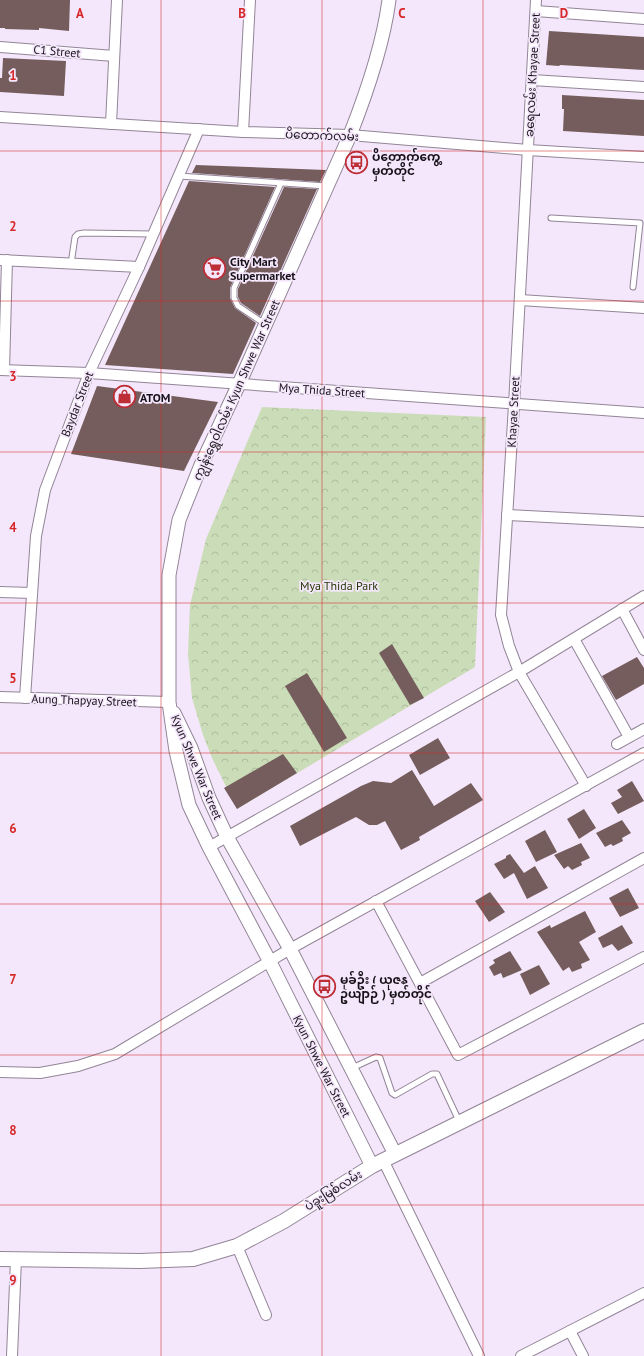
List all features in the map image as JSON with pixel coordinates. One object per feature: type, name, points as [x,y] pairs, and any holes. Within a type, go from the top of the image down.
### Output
[{"type":"main road","name":"ပဲခူးမြစ်လမ်း","points":[[0,1259],[140,1261],[193,1259],[237,1246],[284,1221],[383,1160],[644,1031]]},
{"type":"street","points":[[111,124],[117,0]]},
{"type":"street","points":[[243,132],[250,0]]},
{"type":"street","name":"ကျွန်းရွှေဝါလမ်း Kyun Shwe War Street","points":[[169,702],[169,574],[179,520],[201,465],[239,384],[350,135],[365,96],[386,22],[389,0]]},
{"type":"street","name":"ခရေလမ်း Khayae Street","points":[[528,150],[536,0]]},
{"type":"street","points":[[536,11],[644,19]]},
{"type":"street","name":"C1 Street","points":[[0,47],[114,56]]},
{"type":"street","points":[[532,80],[644,87]]},
{"type":"street","name":"ပိတောက်လမ်း","points":[[0,117],[243,132],[350,135],[528,150],[644,157]]},
{"type":"street","name":"Baydar Street","points":[[25,698],[36,536],[45,490],[88,373],[139,267],[199,129]]},
{"type":"street","name":"Khayae Street","points":[[528,150],[501,615],[509,646],[519,672],[586,786]]},
{"type":"street","points":[[2,370],[3,260],[139,267]]},
{"type":"street","points":[[520,300],[644,308]]},
{"type":"street","name":"Mya Thida Street","points":[[2,370],[88,373],[644,414]]},
{"type":"street","points":[[508,515],[644,522]]},
{"type":"street","points":[[0,592],[32,593]]},
{"type":"street","points":[[209,847],[519,672],[644,596]]},
{"type":"street","points":[[622,609],[644,650]]},
{"type":"street","points":[[574,639],[629,737]]},
{"type":"street","name":"Aung Thapyay Street","points":[[0,697],[169,702]]},
{"type":"street","name":"Kyun Shwe War Street","points":[[169,702],[191,748],[209,798],[227,837],[290,949],[351,1069],[383,1160]]},
{"type":"street","name":"Kyun Shwe War Street","points":[[169,702],[176,751],[189,805],[209,847],[270,962],[383,1160]]},
{"type":"street","points":[[617,744],[644,729]]},
{"type":"street","points":[[0,1072],[40,1073],[78,1066],[115,1054],[290,949],[644,754]]},
{"type":"street","points":[[420,983],[644,858]]},
{"type":"street","points":[[376,901],[458,1055],[644,957]]},
{"type":"street","points":[[383,1160],[479,1356]]},
{"type":"street","points":[[237,1246],[266,1315]]},
{"type":"street","points":[[12,1356],[16,1259]]},
{"type":"street","points":[[521,1356],[644,1293]]},
{"type":"street","points":[[570,1331],[583,1356]]},
{"type":"lane","points":[[179,176],[327,186]]},
{"type":"lane","points":[[266,324],[238,306],[234,298],[234,288],[281,183]]},
{"type":"lane","points":[[551,218],[642,221],[634,287]]},
{"type":"lane","points":[[71,264],[75,237],[78,234],[153,234]]},
{"type":"lane","points":[[351,1069],[376,1057],[380,1058],[392,1093],[395,1095],[432,1074],[437,1074],[460,1122]]},
{"type":"green space","name":"Mya Thida Park","points":[[262,407],[486,417],[475,667],[237,809],[212,758],[203,735],[192,698],[188,654],[190,605],[206,539]]},
{"type":"building","points":[[0,0],[70,0],[69,31],[39,28],[39,30],[0,28]]},
{"type":"building","points":[[549,31],[644,37],[644,70],[546,65]]},
{"type":"building","points":[[3,58],[66,61],[64,96],[0,92],[0,78],[2,78]]},
{"type":"building","points":[[562,95],[644,100],[644,136],[563,131],[564,109],[562,109]]},
{"type":"building","points":[[196,165],[326,170],[320,182],[192,173]]},
{"type":"building","name":"City Mart Supermarket","points":[[189,181],[275,187],[230,288],[230,298],[235,308],[256,323],[233,374],[105,365]]},
{"type":"building","points":[[284,187],[317,189],[260,316],[241,303],[238,297],[238,289]]},
{"type":"building","points":[[97,386],[218,402],[184,471],[71,454]]},
{"type":"building","points":[[392,644],[424,698],[410,705],[379,653]]},
{"type":"building","points":[[637,657],[644,668],[644,684],[616,700],[602,676]]},
{"type":"building","points":[[307,673],[347,738],[324,752],[285,686]]},
{"type":"building","points":[[438,738],[450,758],[420,775],[409,755]]},
{"type":"building","points":[[283,754],[297,773],[237,809],[224,788]]},
{"type":"building","points":[[412,770],[434,806],[471,783],[483,800],[419,837],[420,840],[401,850],[385,821],[377,825],[369,825],[356,817],[300,846],[290,826],[361,786],[373,781],[391,783]]},
{"type":"building","points":[[632,781],[644,801],[618,814],[611,803],[622,797],[617,790]]},
{"type":"building","points":[[584,809],[596,828],[579,839],[567,819]]},
{"type":"building","points":[[622,820],[631,833],[622,838],[623,841],[613,846],[611,844],[605,847],[596,833]]},
{"type":"building","points":[[545,830],[557,852],[536,862],[525,841]]},
{"type":"building","points":[[581,843],[590,858],[581,862],[582,865],[572,870],[568,866],[564,869],[554,855]]},
{"type":"building","points":[[510,854],[524,873],[535,866],[548,888],[527,899],[514,873],[504,879],[494,864],[506,858],[506,856]]},
{"type":"building","points":[[628,888],[639,908],[620,917],[609,898]]},
{"type":"building","points":[[490,892],[505,912],[489,922],[475,901]]},
{"type":"building","points":[[585,911],[596,932],[579,942],[590,960],[581,964],[582,968],[572,972],[569,967],[563,971],[537,932],[550,925],[551,928]]},
{"type":"building","points":[[622,925],[633,943],[618,951],[612,944],[603,948],[598,938]]},
{"type":"building","points":[[510,951],[522,970],[503,978],[501,973],[494,976],[489,967],[495,963],[493,960]]},
{"type":"building","points":[[539,965],[550,984],[530,995],[520,974]]},
{"type":"place","name":"ပိတောက်ကွေ့ မှတ်တိုင်","points":[[356,163]]},
{"type":"place","name":"City Mart Supermarket","points":[[215,268]]},
{"type":"place","name":"ATOM","points":[[124,397]]},
{"type":"place","name":"မုခ်ဦး ( ယုဇန ဥယျာဉ် ) မှတ်တိုင်","points":[[325,986]]}]
